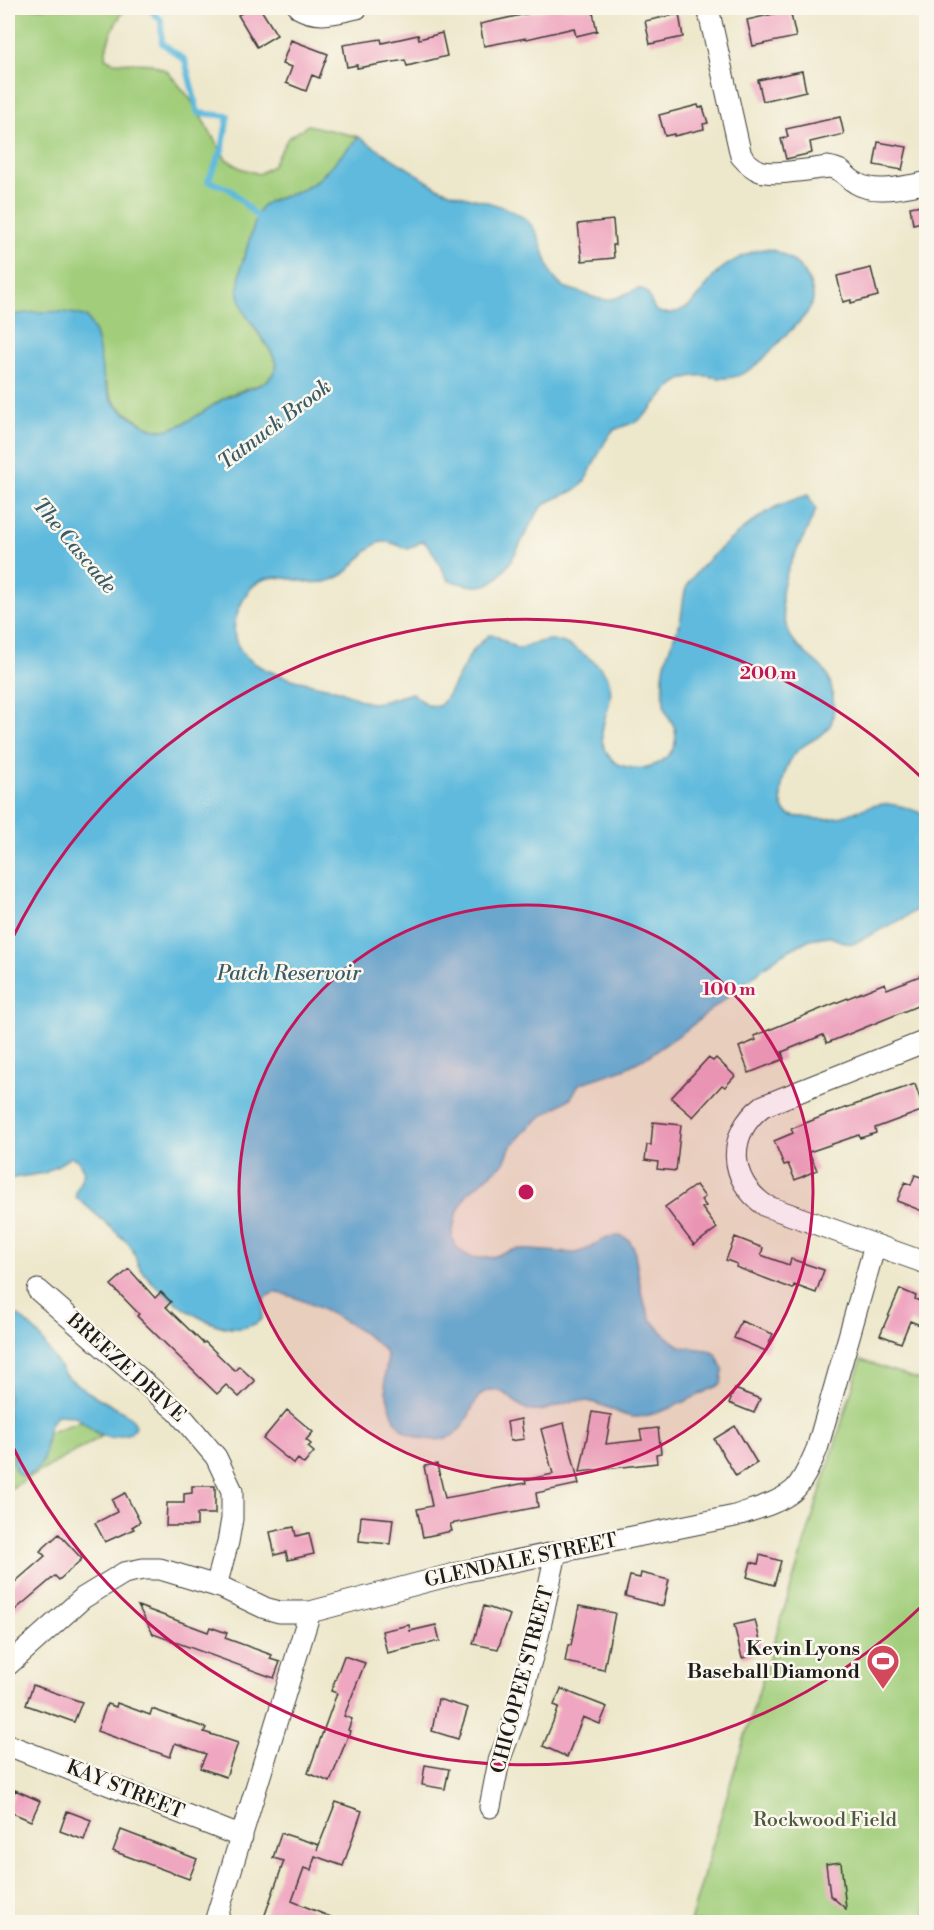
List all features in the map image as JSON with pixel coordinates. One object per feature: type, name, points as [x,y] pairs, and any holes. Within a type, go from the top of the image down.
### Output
[{"type":"street","points":[[299,8],[324,14],[357,8]]},
{"type":"street","points":[[708,8],[741,156],[754,167],[768,173],[828,168],[844,171],[855,183],[866,187],[887,188],[927,183]]},
{"type":"street","points":[[927,1041],[772,1101],[755,1112],[742,1128],[736,1157],[740,1177],[758,1201],[775,1210],[927,1263]]},
{"type":"street","name":"GLENDALE STREET","points":[[8,1665],[83,1598],[124,1573],[143,1569],[160,1569],[216,1586],[265,1608],[279,1612],[310,1612],[465,1571],[735,1516],[776,1501],[794,1490],[817,1449],[875,1245]]},
{"type":"street","name":"BREEZE DRIVE","points":[[38,1290],[177,1411],[216,1457],[232,1491],[232,1519],[216,1586]]},
{"type":"street","name":"CHICOPEE STREET","points":[[490,1807],[499,1761],[514,1721],[538,1635],[556,1553]]},
{"type":"street","points":[[216,1923],[310,1612]]},
{"type":"street","name":"KAY STREET","points":[[8,1745],[242,1837]]},
{"type":"green space","points":[[8,8],[126,8],[112,32],[105,58],[113,62],[152,64],[167,71],[189,97],[226,159],[240,168],[259,174],[272,166],[288,138],[308,125],[359,137],[317,181],[304,189],[268,202],[244,312],[277,364],[274,373],[264,383],[230,395],[180,425],[164,430],[156,429],[141,423],[119,407],[113,400],[106,383],[8,329]]},
{"type":"green space","name":"Rockwood Field","points":[[861,1360],[926,1382],[926,1922],[690,1922],[732,1778]]},
{"type":"green space","points":[[83,1420],[106,1434],[8,1490],[8,1448]]},
{"type":"water","name":"Patch Reservoir","points":[[359,137],[437,187],[503,207],[524,218],[537,234],[551,273],[557,281],[564,287],[595,298],[613,299],[641,289],[646,291],[652,305],[659,312],[676,312],[683,310],[693,302],[725,266],[747,254],[767,249],[780,253],[797,264],[808,279],[812,290],[812,302],[806,314],[750,370],[734,377],[700,376],[683,379],[670,388],[639,420],[610,433],[584,482],[575,490],[543,506],[536,514],[509,564],[492,582],[477,586],[449,581],[431,549],[423,541],[408,549],[380,542],[369,549],[344,574],[332,580],[312,582],[275,577],[257,583],[247,594],[236,618],[235,636],[241,650],[252,662],[286,677],[338,690],[368,703],[386,701],[412,693],[427,705],[439,706],[472,652],[489,635],[496,636],[518,649],[549,640],[565,644],[593,661],[606,675],[609,682],[610,696],[602,735],[603,745],[608,754],[623,766],[645,768],[663,760],[674,745],[676,735],[664,705],[663,677],[669,651],[681,620],[687,586],[702,566],[726,543],[774,508],[808,495],[816,509],[787,573],[782,604],[785,622],[791,637],[828,676],[834,707],[830,726],[822,734],[802,746],[790,760],[782,784],[782,804],[790,815],[815,819],[835,818],[883,804],[906,807],[926,816],[926,903],[904,918],[853,944],[828,936],[810,939],[780,955],[685,1031],[647,1057],[624,1069],[579,1084],[571,1098],[541,1117],[526,1130],[510,1148],[504,1163],[467,1194],[456,1215],[452,1237],[455,1245],[470,1257],[492,1257],[516,1249],[575,1253],[607,1237],[621,1236],[629,1240],[634,1248],[642,1296],[650,1318],[668,1338],[682,1347],[708,1350],[716,1354],[723,1370],[721,1384],[675,1406],[648,1415],[628,1416],[597,1403],[583,1401],[532,1411],[522,1407],[503,1393],[492,1390],[483,1392],[477,1399],[468,1418],[454,1435],[442,1439],[426,1439],[412,1435],[398,1424],[389,1404],[385,1382],[386,1354],[380,1346],[353,1326],[318,1307],[276,1293],[264,1298],[262,1319],[248,1327],[231,1328],[214,1323],[196,1315],[163,1292],[140,1268],[133,1249],[128,1243],[76,1197],[84,1172],[78,1160],[71,1157],[45,1173],[8,1180],[8,316],[48,312],[78,314],[87,317],[95,333],[105,384],[112,400],[127,414],[157,430],[173,428],[231,395],[262,384],[273,373],[277,364],[244,312],[238,291],[241,267],[257,215],[261,207],[268,202],[304,189],[317,181]]},
{"type":"water","points":[[8,1310],[19,1316],[38,1334],[65,1375],[88,1392],[130,1416],[135,1427],[130,1433],[110,1438],[97,1433],[75,1416],[57,1415],[47,1433],[44,1457],[38,1468],[23,1476],[16,1472],[13,1463],[14,1453],[8,1448]]},
{"type":"building","points":[[250,8],[260,8],[277,35],[257,47],[238,15]]},
{"type":"building","points":[[553,8],[592,8],[597,31],[576,36],[574,28],[484,46],[480,24]]},
{"type":"building","points":[[790,10],[796,37],[753,46],[747,20]]},
{"type":"building","points":[[679,14],[683,37],[650,44],[645,21]]},
{"type":"building","points":[[442,33],[447,56],[407,66],[405,60],[357,68],[357,65],[347,67],[343,45],[381,39],[382,43],[418,35],[419,39]]},
{"type":"building","points":[[291,40],[328,54],[319,78],[312,75],[306,91],[286,83],[292,67],[282,64]]},
{"type":"building","points":[[802,71],[806,91],[763,101],[758,80]]},
{"type":"building","points":[[698,105],[699,108],[703,107],[708,123],[703,124],[704,129],[665,136],[659,115]]},
{"type":"building","points":[[840,117],[844,134],[810,142],[812,153],[786,159],[781,139],[788,137],[786,129]]},
{"type":"building","points":[[878,142],[907,147],[902,170],[874,165]]},
{"type":"building","points":[[927,204],[927,221],[913,224],[910,207]]},
{"type":"building","points":[[613,220],[614,258],[582,261],[578,224]]},
{"type":"building","points":[[871,268],[878,296],[851,303],[851,300],[843,302],[837,276]]},
{"type":"building","points":[[927,973],[927,1002],[827,1043],[823,1035],[782,1052],[784,1059],[749,1073],[739,1047],[756,1040],[754,1036],[885,983],[887,989]]},
{"type":"building","points":[[708,1058],[713,1061],[716,1058],[735,1076],[725,1087],[722,1085],[693,1117],[671,1098]]},
{"type":"building","points":[[915,1084],[924,1110],[875,1128],[876,1133],[860,1138],[859,1135],[809,1152],[817,1170],[795,1180],[788,1164],[784,1165],[774,1141],[793,1133],[791,1129]]},
{"type":"building","points":[[653,1122],[681,1125],[676,1171],[657,1169],[658,1162],[645,1160],[647,1145],[651,1145]]},
{"type":"building","points":[[915,1175],[927,1179],[927,1213],[897,1201],[905,1182],[911,1185]]},
{"type":"building","points":[[696,1185],[705,1197],[701,1200],[706,1206],[702,1208],[717,1228],[694,1245],[665,1207]]},
{"type":"building","points":[[735,1237],[763,1248],[761,1255],[789,1265],[791,1259],[824,1270],[816,1293],[794,1285],[793,1289],[736,1267],[737,1264],[726,1260]]},
{"type":"building","points":[[129,1269],[155,1298],[161,1292],[171,1302],[166,1307],[203,1343],[205,1342],[235,1371],[239,1366],[255,1381],[239,1397],[226,1385],[217,1394],[137,1316],[139,1314],[111,1285]]},
{"type":"building","points":[[900,1289],[927,1304],[927,1310],[920,1325],[910,1321],[901,1343],[880,1335]]},
{"type":"building","points":[[741,1321],[773,1334],[766,1351],[734,1338]]},
{"type":"building","points":[[735,1389],[760,1399],[754,1413],[729,1403]]},
{"type":"building","points":[[287,1410],[313,1432],[306,1440],[311,1444],[308,1447],[314,1452],[304,1464],[298,1459],[294,1464],[263,1439]]},
{"type":"building","points":[[592,1412],[611,1415],[606,1444],[642,1440],[640,1430],[658,1428],[661,1453],[656,1454],[657,1463],[580,1472]]},
{"type":"building","points":[[521,1419],[524,1439],[510,1441],[507,1422]]},
{"type":"building","points":[[564,1423],[579,1484],[536,1493],[538,1507],[450,1524],[452,1531],[423,1537],[417,1509],[432,1506],[424,1466],[437,1464],[445,1498],[526,1483],[525,1480],[553,1474],[541,1429]]},
{"type":"building","points":[[735,1426],[757,1463],[736,1476],[714,1439]]},
{"type":"building","points":[[192,1486],[215,1486],[215,1514],[197,1514],[197,1526],[166,1526],[167,1503],[184,1503],[184,1494],[192,1493]]},
{"type":"building","points":[[125,1493],[140,1522],[132,1527],[134,1529],[105,1542],[95,1523],[117,1512],[112,1500]]},
{"type":"building","points":[[361,1516],[393,1519],[390,1544],[359,1541]]},
{"type":"building","points":[[294,1527],[296,1536],[309,1533],[314,1554],[288,1560],[286,1552],[275,1555],[270,1532]]},
{"type":"building","points":[[59,1534],[82,1559],[59,1580],[55,1576],[15,1610],[8,1602],[8,1588],[45,1556],[40,1551]]},
{"type":"building","points":[[760,1555],[781,1561],[774,1585],[747,1577],[751,1562],[758,1564]]},
{"type":"building","points":[[641,1573],[669,1580],[663,1606],[625,1596],[630,1576],[640,1578]]},
{"type":"building","points":[[138,1606],[208,1632],[210,1627],[227,1633],[225,1638],[272,1655],[270,1659],[280,1662],[274,1678],[153,1634]]},
{"type":"building","points":[[484,1606],[510,1615],[498,1649],[473,1644]]},
{"type":"building","points":[[579,1606],[615,1613],[604,1670],[565,1662]]},
{"type":"building","points":[[755,1620],[763,1653],[742,1658],[734,1625]]},
{"type":"building","points":[[409,1625],[410,1631],[436,1625],[440,1641],[387,1653],[382,1631]]},
{"type":"building","points":[[344,1656],[365,1663],[344,1716],[352,1719],[348,1730],[350,1731],[330,1782],[308,1773],[337,1693],[331,1691]]},
{"type":"building","points":[[33,1685],[82,1702],[74,1722],[26,1705]]},
{"type":"building","points":[[561,1689],[607,1707],[600,1724],[583,1717],[567,1757],[543,1746],[559,1707],[554,1705]]},
{"type":"building","points":[[438,1699],[468,1708],[458,1739],[432,1731]]},
{"type":"building","points":[[117,1703],[150,1715],[152,1709],[206,1728],[204,1732],[238,1743],[226,1777],[200,1768],[206,1754],[175,1743],[170,1757],[97,1731],[107,1704],[116,1707]]},
{"type":"building","points":[[425,1765],[449,1769],[445,1789],[422,1785]]},
{"type":"building","points":[[15,1790],[40,1801],[31,1821],[8,1811]]},
{"type":"building","points":[[336,1802],[362,1811],[343,1866],[315,1856],[311,1870],[304,1868],[292,1901],[345,1923],[262,1923],[284,1861],[273,1858],[281,1833],[319,1845]]},
{"type":"building","points":[[67,1811],[91,1820],[84,1840],[60,1831]]},
{"type":"building","points":[[121,1830],[197,1859],[189,1879],[113,1851]]},
{"type":"building","points":[[841,1862],[846,1909],[830,1895],[826,1864]]},
{"type":"waterway","name":"Tatnuck Brook","points":[[148,8],[161,20],[162,43],[185,60],[198,113],[228,116],[222,150],[208,181],[230,189],[260,220]]},
{"type":"place","name":"Kevin Lyons Baseball Diamond","points":[[883,1690]]},
{"type":"water label","name":"The Cascade","points":[[74,546]]}]
